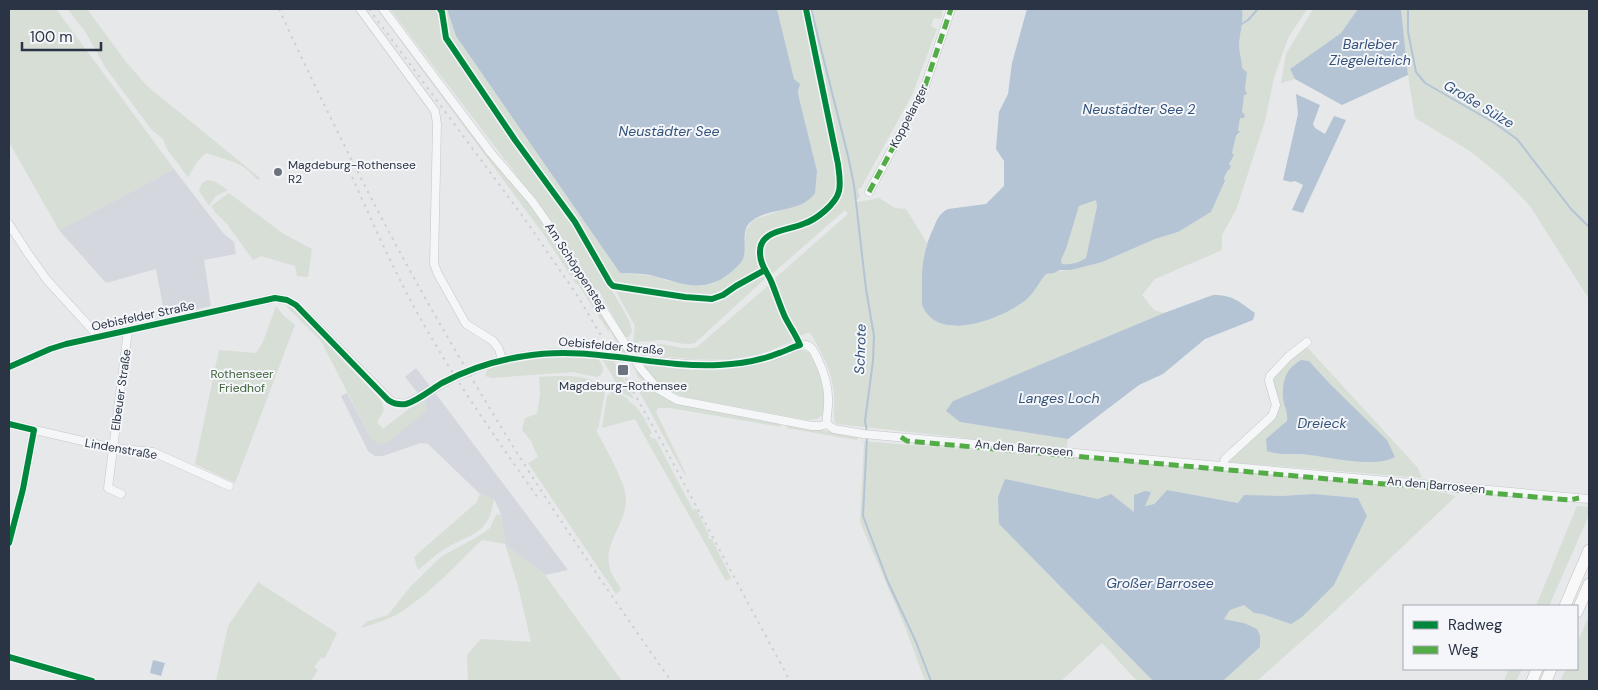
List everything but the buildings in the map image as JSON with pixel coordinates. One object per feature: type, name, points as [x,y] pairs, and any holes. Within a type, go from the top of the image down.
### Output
[{"type":"highway","points":[[1565,605],[1589,550]]},
{"type":"highway","points":[[1578,610],[1589,584]]},
{"type":"street","points":[[360,9],[435,110],[437,124],[433,257],[435,266],[466,324],[493,341],[499,348],[502,360]]},
{"type":"street","name":"Am Schöppensteg","points":[[384,9],[491,152],[532,201],[654,386],[667,395],[690,403],[812,426],[827,424]]},
{"type":"street","name":"Koppelanger","points":[[869,192],[892,141],[923,92],[951,9]]},
{"type":"street","points":[[9,224],[47,280],[98,337]]},
{"type":"street","name":"Oebisfelder Straße","points":[[9,367],[54,348],[274,298],[292,302],[392,402],[405,404],[453,378],[480,367],[502,360],[538,354],[588,354],[698,365],[724,365],[755,361],[778,354],[797,345],[806,345],[815,352],[826,381],[828,398],[827,424]]},
{"type":"street","name":"Elbeuer Straße","points":[[122,494],[108,488],[128,331]]},
{"type":"street","points":[[1223,466],[1225,459],[1274,413],[1276,405],[1269,381],[1270,376],[1288,356],[1307,342]]},
{"type":"street","name":"Lindenstraße","points":[[9,424],[113,448],[153,452],[229,486]]},
{"type":"street","name":"An den Barroseen","points":[[827,424],[830,428],[836,430],[863,434],[1589,499]]},
{"type":"street","points":[[9,543],[23,489],[34,430]]},
{"type":"shaded area","points":[[174,169],[223,233],[234,242],[236,254],[204,260],[211,306],[165,317],[156,269],[106,283],[59,230]]},
{"type":"shaded area","points":[[416,368],[568,570],[545,575],[505,544],[501,514],[494,499],[480,494],[428,444],[421,443],[383,456],[375,456],[368,451],[341,396],[347,393],[372,440],[409,423],[425,412],[426,403],[405,377]]},
{"type":"green space","points":[[9,9],[56,9],[174,169],[59,230],[9,142]]},
{"type":"green space","points":[[67,9],[87,9],[126,62],[147,86],[260,178],[258,180],[244,167],[234,162],[206,153],[197,162],[188,177],[167,149],[163,139],[151,129],[105,67],[85,31]]},
{"type":"green space","points":[[377,9],[381,9],[504,174],[539,216],[629,353],[621,352],[610,330],[608,331],[544,235]]},
{"type":"green space","points":[[390,9],[438,9],[449,50],[573,223],[629,320],[632,331],[629,337],[625,337],[599,291],[595,289],[537,202]]},
{"type":"green space","points":[[443,9],[447,9],[456,36],[620,273],[653,276],[669,281],[700,286],[713,284],[727,275],[741,262],[746,230],[753,220],[794,206],[808,199],[817,171],[800,102],[798,82],[794,79],[777,9],[804,9],[838,166],[837,191],[831,202],[806,221],[771,232],[759,242],[757,256],[762,270],[718,295],[707,297],[682,296],[617,285],[611,282],[578,224],[514,137],[455,50],[450,42],[450,29],[448,28]]},
{"type":"green space","points":[[807,9],[943,9],[941,19],[934,18],[931,26],[937,29],[912,95],[861,188],[858,189],[860,197],[853,203],[879,198],[895,208],[906,209],[927,243],[924,254],[922,305],[930,317],[942,324],[956,326],[988,320],[1017,306],[1030,296],[1046,274],[1071,270],[1178,232],[1211,212],[1225,182],[1224,178],[1228,170],[1236,136],[1239,135],[1238,130],[1244,94],[1247,93],[1245,89],[1247,72],[1242,68],[1239,47],[1242,9],[1307,9],[1288,38],[1274,78],[1265,121],[1236,210],[1222,235],[1222,250],[1155,279],[1142,295],[1154,310],[1164,313],[953,401],[960,422],[1068,439],[1066,449],[836,424],[834,419],[832,380],[821,352],[810,332],[800,336],[785,309],[773,280],[848,214],[845,210],[771,275],[761,253],[762,246],[766,241],[811,222],[833,205],[841,193],[841,169]]},
{"type":"green space","points":[[1313,9],[1358,9],[1341,33],[1290,69],[1295,79],[1281,83],[1286,54]]},
{"type":"green space","points":[[1401,9],[1589,9],[1589,299],[1530,206],[1502,177],[1470,151],[1415,118]]},
{"type":"green space","points":[[208,180],[214,181],[228,190],[216,196],[209,206],[199,191],[202,183]]},
{"type":"green space","points":[[229,193],[282,233],[312,249],[308,277],[297,276],[295,266],[261,256],[253,260],[227,224],[211,206]]},
{"type":"green space","points":[[1096,199],[1097,206],[1086,258],[1074,263],[1062,264],[1061,260],[1079,206]]},
{"type":"green space","points":[[763,274],[766,278],[695,343],[691,344],[660,340],[640,341],[633,346],[635,326],[615,289],[686,299],[716,301]]},
{"type":"green space","points":[[770,284],[779,310],[795,338],[792,341],[763,353],[733,359],[686,359],[640,354],[647,348],[660,344],[682,348],[697,347]]},
{"type":"green space","points":[[289,303],[313,326],[381,400],[384,410],[377,422],[383,429],[423,400],[426,403],[425,412],[387,443],[379,444],[372,440],[321,341],[288,308],[286,305]]},
{"type":"green space","name":"Rothenseer Friedhof","points":[[276,306],[295,325],[235,483],[195,464],[219,350],[256,353],[263,342]]},
{"type":"green space","points":[[1306,346],[1418,468],[1422,478],[1227,462],[1276,415],[1271,382],[1274,374]],"holes":[[[1309,361],[1331,385],[1310,455],[1274,453],[1267,439],[1287,422],[1288,413],[1283,398]]]},
{"type":"green space","points":[[798,350],[806,351],[813,356],[821,375],[824,414],[817,419],[808,420],[685,397],[661,384],[643,364],[722,368],[758,363]]},
{"type":"green space","points":[[569,356],[598,359],[603,369],[601,375],[597,377],[572,372],[492,378],[485,376],[488,368],[498,365],[528,359]]},
{"type":"green space","points":[[603,360],[614,361],[634,399],[622,393]]},
{"type":"green space","points":[[633,363],[635,363],[650,386],[662,396],[676,403],[779,422],[781,427],[670,408],[658,408],[656,412],[687,476],[683,472],[633,380],[641,383],[643,381],[638,377]]},
{"type":"green space","points":[[555,376],[589,379],[599,385],[600,389],[605,393],[598,429],[596,430],[618,473],[626,498],[623,515],[610,547],[609,556],[611,571],[621,589],[616,594],[528,463],[538,457],[531,441],[522,430],[525,418],[537,414],[540,394],[539,377]]},
{"type":"green space","points":[[615,387],[642,414],[652,433],[649,435],[652,439],[655,438],[693,510],[696,509],[709,535],[709,539],[712,539],[731,578],[726,581],[635,419],[602,428],[607,396],[612,388]]},
{"type":"green space","points":[[790,424],[858,437],[857,440],[786,428]]},
{"type":"green space","points":[[861,441],[1208,468],[1425,488],[1456,496],[1322,623],[1257,681],[1223,681],[1260,647],[1244,623],[1224,619],[1230,610],[1244,604],[1254,613],[1291,623],[1334,584],[1367,516],[1358,498],[1314,494],[1281,496],[1238,503],[1167,490],[1153,504],[1144,506],[1134,512],[1098,499],[1005,480],[999,524],[1153,681],[1137,681],[1102,643],[1061,681],[925,681],[905,627],[860,522],[864,443]]},
{"type":"green space","points":[[480,494],[494,499],[488,520],[484,526],[472,535],[442,550],[418,570],[414,557],[476,503]]},
{"type":"green space","points":[[1577,506],[1589,507],[1589,515],[1549,605],[1536,605]]},
{"type":"green space","points":[[501,514],[505,544],[482,540],[414,603],[394,616],[361,628],[366,622],[388,615],[411,586],[442,556],[479,536],[490,528],[496,515]]},
{"type":"green space","points":[[505,544],[545,575],[622,681],[468,681],[467,655],[481,639],[531,642],[518,586]]},
{"type":"green space","points":[[258,582],[337,633],[325,658],[321,658],[314,667],[318,670],[311,681],[216,681],[228,626]]},
{"type":"green space","points":[[1587,620],[1589,621],[1589,681],[1560,681],[1566,670],[1578,670],[1578,642]]},
{"type":"green space","points":[[1509,670],[1522,670],[1516,681],[1504,681]]},
{"type":"water","name":"Neustädter See","points":[[447,9],[777,9],[794,79],[800,84],[798,91],[800,102],[817,171],[815,193],[802,204],[768,213],[753,220],[746,228],[742,261],[721,279],[702,285],[694,285],[650,275],[620,273],[456,36]]},
{"type":"water","name":"Neustädter See 2","points":[[1027,9],[1242,9],[1239,44],[1242,68],[1247,72],[1245,89],[1247,94],[1244,95],[1242,112],[1245,115],[1244,118],[1240,118],[1238,130],[1240,132],[1236,136],[1232,153],[1234,155],[1229,164],[1231,166],[1224,178],[1225,181],[1211,212],[1178,232],[1155,239],[1102,262],[1046,274],[1027,299],[1003,314],[972,324],[956,326],[942,324],[930,317],[922,305],[923,265],[926,247],[936,221],[943,212],[948,209],[986,204],[1004,186],[1004,161],[996,149],[999,112],[1008,94],[1012,63]],"holes":[[[1096,200],[1097,206],[1086,258],[1074,263],[1062,264],[1061,260],[1079,206]]]},
{"type":"water","name":"Barleber Ziegeleiteich","points":[[1358,9],[1401,9],[1408,75],[1342,105],[1295,79],[1290,69],[1341,33]]},
{"type":"water","points":[[1296,94],[1320,105],[1313,124],[1315,128],[1325,134],[1334,116],[1346,120],[1303,213],[1292,210],[1303,185],[1295,181],[1283,180],[1298,114]]},
{"type":"water","name":"Langes Loch","points":[[1213,295],[1226,296],[1240,302],[1255,313],[1253,320],[1205,339],[1163,374],[1139,385],[1068,439],[960,422],[946,411],[953,401],[1164,313]]},
{"type":"water","name":"Dreieck","points":[[1301,360],[1309,361],[1387,440],[1395,457],[1377,462],[1365,462],[1267,451],[1266,439],[1287,421],[1283,398],[1284,381],[1288,371]]},
{"type":"water","name":"Großer Barrosee","points":[[1005,479],[1098,499],[1111,494],[1134,512],[1134,495],[1145,491],[1151,492],[1145,506],[1154,504],[1167,490],[1238,503],[1244,495],[1281,496],[1314,494],[1358,498],[1367,516],[1334,585],[1302,617],[1291,624],[1254,613],[1244,605],[1230,610],[1224,619],[1244,623],[1257,629],[1260,635],[1260,647],[1223,681],[1153,681],[999,524],[998,497]]},
{"type":"water","points":[[153,660],[165,663],[161,676],[150,673]]},
{"type":"waterway","name":"Schrote","points":[[811,9],[854,185],[866,289],[874,336],[873,361],[865,421],[867,432]]},
{"type":"waterway","points":[[1242,24],[1258,9]]},
{"type":"waterway","name":"Große Sülze","points":[[1408,9],[1408,32],[1416,72],[1425,83],[1493,122],[1517,139],[1571,209],[1589,227]]},
{"type":"waterway","name":"Schrote","points":[[867,437],[863,516],[888,582],[916,642],[931,681]]},
{"type":"railway","points":[[279,9],[375,206],[455,350],[505,434],[551,505],[671,681]]},
{"type":"railway","points":[[369,9],[524,218],[577,295],[659,437],[790,681]]},
{"type":"railway","points":[[349,170],[377,233],[419,317],[469,398],[538,498]]},
{"type":"marked path","points":[[869,192],[923,92],[951,9]]},
{"type":"marked path","points":[[901,437],[907,441],[1418,487],[1431,484]]},
{"type":"marked path","points":[[1423,487],[1569,500],[1579,498]]},
{"type":"cycle path","points":[[440,9],[446,38],[515,140],[575,222],[613,286],[685,297],[712,299],[723,295],[765,270]]},
{"type":"cycle path","points":[[9,367],[66,344],[275,298],[287,300],[296,305],[388,400],[399,404],[406,404],[420,398],[442,383],[472,369],[525,356],[549,353],[574,353],[670,363],[719,365],[757,360],[800,345],[783,313],[771,281],[762,265],[760,253],[761,245],[769,236],[814,219],[830,206],[839,191],[838,164],[806,9]]},
{"type":"cycle path","points":[[9,424],[34,430],[23,489],[9,543]]},
{"type":"cycle path","points":[[9,657],[92,681]]},
{"type":"place","name":"Magdeburg-Rothensee R2","points":[[278,172]]},
{"type":"place","name":"Magdeburg-Rothensee","points":[[623,370]]}]
